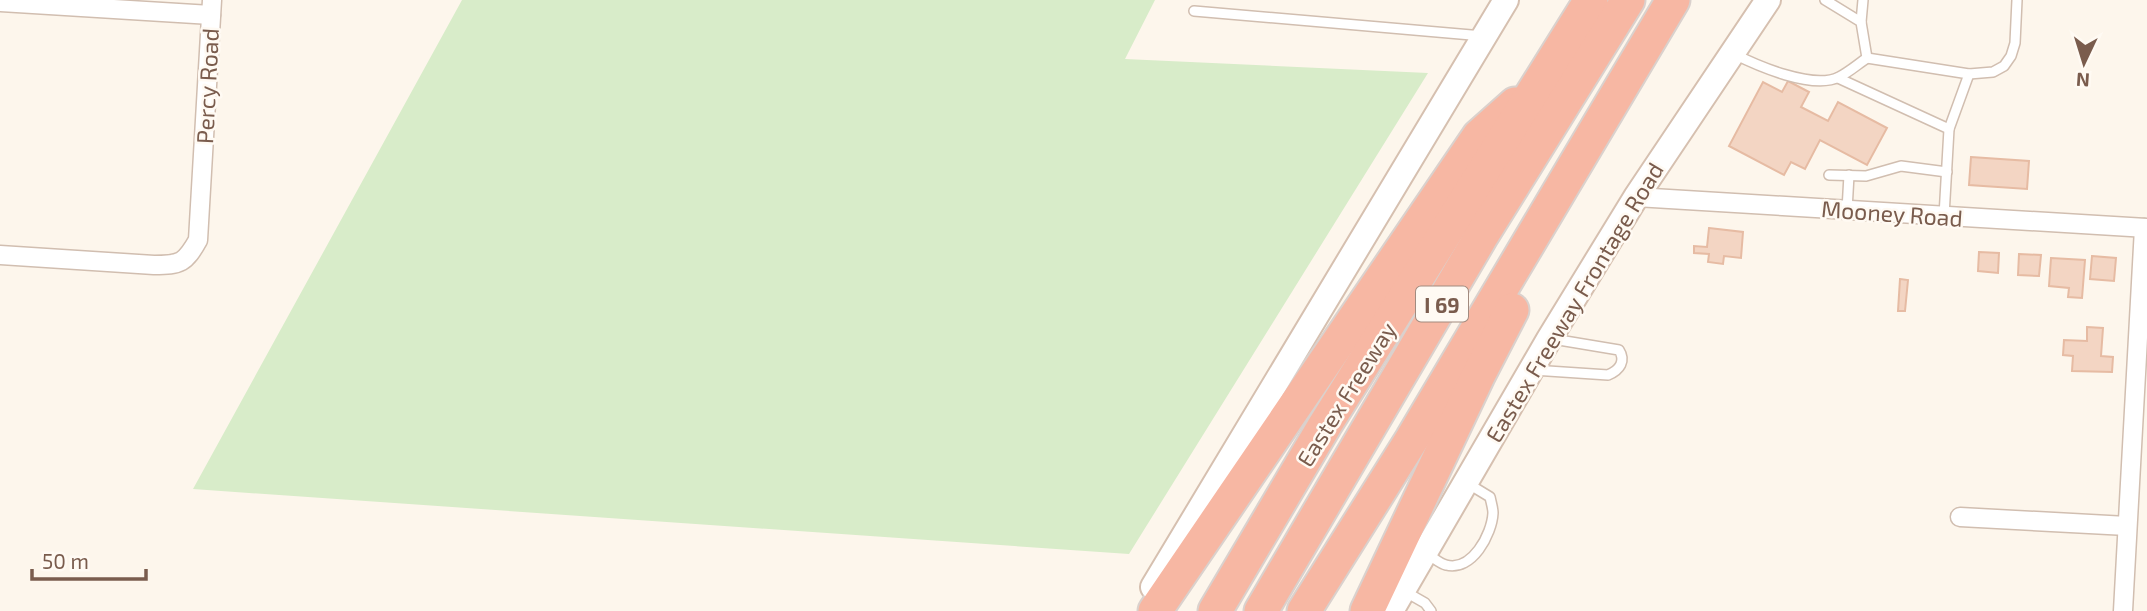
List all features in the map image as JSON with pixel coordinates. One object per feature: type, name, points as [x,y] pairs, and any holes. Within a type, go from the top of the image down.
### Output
[{"type":"highway","name":"Eastex Freeway","points":[[1215,611],[1325,425],[1591,0]]},
{"type":"highway","name":"I 69","points":[[1261,611],[1482,234],[1628,0]]},
{"type":"highway","points":[[1367,611],[1478,376],[1667,9]]},
{"type":"highway","name":"I 69","points":[[1304,611],[1412,439],[1667,9]]},
{"type":"highway","points":[[1155,611],[1479,136],[1539,85]]},
{"type":"main road","points":[[1139,611],[1506,0]]},
{"type":"main road","name":"Eastex Freeway Frontage Road","points":[[1397,601],[1549,339],[1636,197],[1768,0]]},
{"type":"street","points":[[0,2],[212,7]]},
{"type":"street","name":"Percy Road","points":[[0,255],[154,265],[177,265],[190,256],[198,240],[212,7]]},
{"type":"street","name":"Mooney Road","points":[[1636,197],[2146,228]]},
{"type":"street","points":[[2123,611],[2146,228]]},
{"type":"street","points":[[1960,517],[2127,526]]},
{"type":"lane","points":[[1825,0],[1861,22]]},
{"type":"lane","points":[[1863,0],[1861,22],[1867,58]]},
{"type":"lane","points":[[1732,53],[1763,68],[1822,82],[1838,78],[1867,58],[1969,74],[1993,72],[2004,66],[2011,56],[2015,43],[2017,0]]},
{"type":"lane","points":[[1194,11],[1484,36]]},
{"type":"lane","points":[[1944,216],[1949,129],[1969,74]]},
{"type":"lane","points":[[1838,78],[1949,129]]},
{"type":"lane","points":[[1829,175],[1866,176],[1901,166],[1947,172]]},
{"type":"lane","points":[[1847,210],[1849,175]]},
{"type":"lane","points":[[1531,370],[1608,375],[1621,366],[1622,356],[1619,350],[1549,339]]},
{"type":"lane","points":[[1425,552],[1447,566],[1462,564],[1475,554],[1489,533],[1493,512],[1490,497],[1466,482]]},
{"type":"lane","points":[[1397,601],[1425,603],[1431,611]]},
{"type":"green space","points":[[462,0],[1155,0],[1125,59],[1428,73],[1129,554],[193,489]]},
{"type":"building","points":[[1788,81],[1809,92],[1801,107],[1828,121],[1838,102],[1887,128],[1867,165],[1820,140],[1805,169],[1791,162],[1784,175],[1729,146],[1763,82],[1782,92]]},
{"type":"building","points":[[1971,157],[2029,161],[2027,189],[1969,185]]},
{"type":"building","points":[[1709,228],[1743,232],[1741,258],[1724,256],[1723,264],[1708,262],[1709,254],[1694,253],[1694,246],[1707,247]]},
{"type":"building","points":[[1979,252],[1999,253],[1998,273],[1978,271]]},
{"type":"building","points":[[2019,254],[2041,255],[2039,276],[2018,275]]},
{"type":"building","points":[[2092,256],[2116,258],[2114,281],[2090,279]]},
{"type":"building","points":[[2051,258],[2085,260],[2082,298],[2068,297],[2069,288],[2049,286]]},
{"type":"building","points":[[1900,279],[1908,280],[1905,311],[1898,311]]},
{"type":"building","points":[[2087,327],[2103,328],[2101,356],[2113,357],[2112,372],[2072,371],[2073,356],[2063,355],[2064,340],[2087,341]]}]
